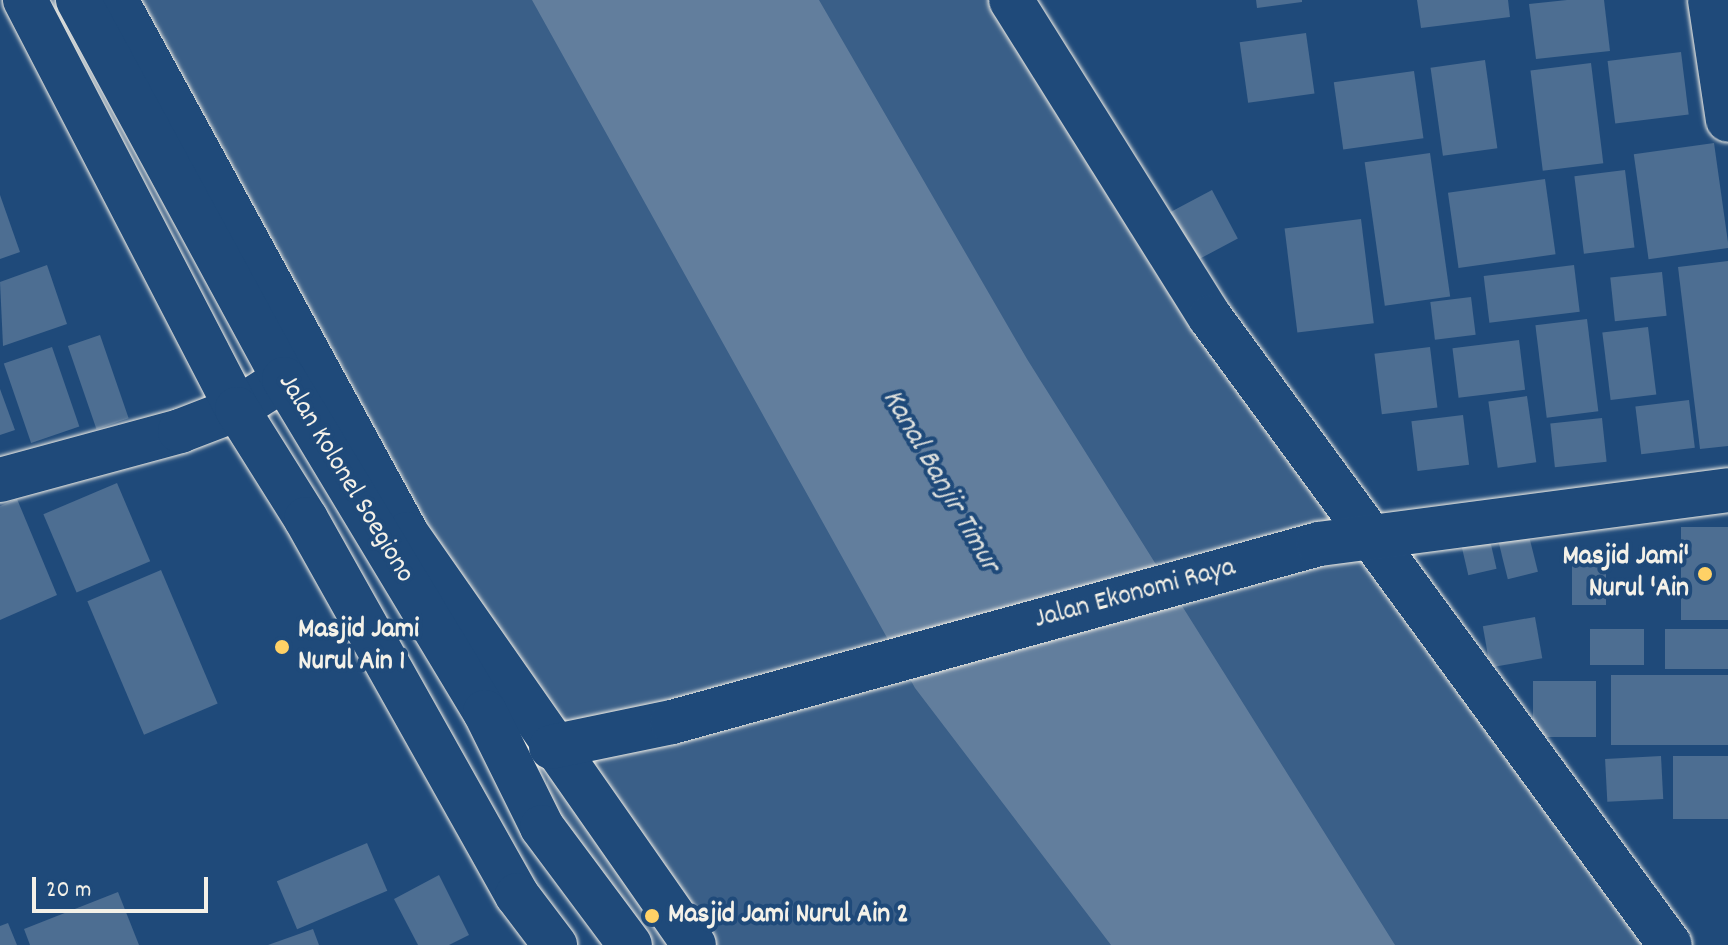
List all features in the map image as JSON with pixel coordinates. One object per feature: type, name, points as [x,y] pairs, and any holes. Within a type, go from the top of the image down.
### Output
[{"type":"street","name":"Jalan Kolonel Soegiono","points":[[25,0],[237,409],[306,519],[517,895],[555,945]]},
{"type":"street","name":"Jalan Kolonel Soegiono","points":[[78,0],[284,379],[485,712],[542,827],[630,945]]},
{"type":"street","points":[[116,0],[407,534],[551,747],[694,945]]},
{"type":"street","points":[[1011,0],[1210,317],[1366,535],[1670,945]]},
{"type":"street","points":[[1710,0],[1728,120]]},
{"type":"street","points":[[0,480],[180,431],[237,409],[284,379]]},
{"type":"street","name":"Jalan Ekonomi Raya","points":[[551,747],[672,722],[1319,544],[1366,535],[1728,490]]},
{"type":"street","points":[[485,712],[520,716],[551,747]]},
{"type":"street","points":[[542,827],[551,747]]},
{"type":"shaded area","points":[[78,0],[1032,0],[1366,535],[1670,945],[630,945],[542,827],[551,747]]},
{"type":"water","name":"Kanal Banjir Timur","points":[[532,0],[819,0],[1027,359],[1395,945],[1111,945],[915,688]]},
{"type":"building","points":[[1256,0],[1302,0],[1302,2],[1257,8]]},
{"type":"building","points":[[1417,0],[1508,0],[1510,17],[1421,28]]},
{"type":"building","points":[[1604,0],[1610,51],[1536,59],[1529,4]]},
{"type":"building","points":[[1306,33],[1314,93],[1248,103],[1240,42]]},
{"type":"building","points":[[1681,52],[1689,115],[1615,124],[1608,61]]},
{"type":"building","points":[[1485,60],[1497,148],[1443,156],[1431,68]]},
{"type":"building","points":[[1591,63],[1603,163],[1543,171],[1530,70]]},
{"type":"building","points":[[1414,71],[1423,138],[1343,150],[1334,82]]},
{"type":"building","points":[[1714,143],[1728,248],[1649,259],[1634,154]]},
{"type":"building","points":[[1430,153],[1450,297],[1385,306],[1365,162]]},
{"type":"building","points":[[1625,170],[1635,247],[1584,254],[1574,176]]},
{"type":"building","points":[[1545,179],[1556,254],[1459,268],[1448,193]]},
{"type":"building","points":[[1212,190],[1238,239],[1195,261],[1170,213]]},
{"type":"building","points":[[0,195],[20,252],[0,259]]},
{"type":"building","points":[[1361,219],[1374,323],[1297,333],[1285,228]]},
{"type":"building","points":[[1728,261],[1728,446],[1700,449],[1678,267]]},
{"type":"building","points":[[47,265],[67,324],[3,346],[0,282]]},
{"type":"building","points":[[1574,265],[1580,312],[1489,323],[1484,276]]},
{"type":"building","points":[[1662,272],[1667,316],[1615,321],[1610,277]]},
{"type":"building","points":[[1471,297],[1476,335],[1435,340],[1430,302]]},
{"type":"building","points":[[1587,319],[1598,411],[1547,418],[1535,325]]},
{"type":"building","points":[[1648,327],[1656,394],[1611,400],[1602,333]]},
{"type":"building","points":[[100,335],[129,418],[97,429],[68,346]]},
{"type":"building","points":[[1519,340],[1525,390],[1459,398],[1452,348]]},
{"type":"building","points":[[52,347],[79,426],[31,443],[4,364]]},
{"type":"building","points":[[1430,347],[1437,408],[1382,414],[1374,354]]},
{"type":"building","points":[[0,389],[15,430],[0,435]]},
{"type":"building","points":[[1527,396],[1536,462],[1498,468],[1488,401]]},
{"type":"building","points":[[1689,400],[1695,448],[1641,454],[1635,407]]},
{"type":"building","points":[[1463,415],[1469,465],[1417,471],[1411,421]]},
{"type":"building","points":[[1602,418],[1607,462],[1555,467],[1550,423]]},
{"type":"building","points":[[117,483],[150,561],[77,593],[43,514]]},
{"type":"building","points":[[17,499],[57,595],[0,620],[0,506]]},
{"type":"building","points":[[1486,523],[1497,569],[1468,575],[1458,530]]},
{"type":"building","name":"Masjid Jami' Nurul 'Ain","points":[[1681,527],[1728,527],[1728,620],[1681,620]]},
{"type":"building","points":[[1528,532],[1538,572],[1508,579],[1498,539]]},
{"type":"building","points":[[1572,551],[1606,551],[1606,605],[1572,605]]},
{"type":"building","points":[[161,570],[218,703],[144,735],[87,601]]},
{"type":"building","points":[[1535,617],[1542,658],[1490,668],[1483,626]]},
{"type":"building","points":[[1590,629],[1644,629],[1644,665],[1590,665]]},
{"type":"building","points":[[1665,629],[1728,629],[1728,669],[1665,669]]},
{"type":"building","points":[[1611,675],[1728,675],[1728,745],[1611,745]]},
{"type":"building","points":[[1533,681],[1596,681],[1596,737],[1533,737]]},
{"type":"building","points":[[1661,756],[1663,799],[1607,802],[1605,759]]},
{"type":"building","points":[[1673,756],[1728,756],[1728,819],[1673,819]]},
{"type":"building","points":[[367,843],[387,891],[297,929],[277,881]]},
{"type":"building","points":[[439,875],[469,935],[449,945],[418,945],[394,899]]},
{"type":"building","points":[[118,892],[139,945],[30,945],[24,929]]},
{"type":"building","points":[[8,923],[17,945],[0,945],[0,926]]},
{"type":"building","points":[[313,929],[319,945],[268,945]]},
{"type":"place","name":"Masjid Jami' Nurul 'Ain","points":[[1705,574]]},
{"type":"place","name":"Masjid Jami Nurul Ain 1","points":[[282,647]]},
{"type":"place","name":"Masjid Jami Nurul Ain 2","points":[[652,916]]}]
